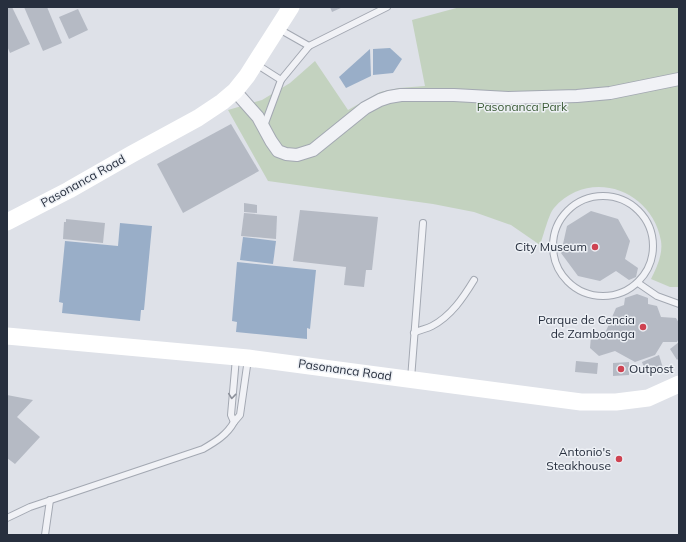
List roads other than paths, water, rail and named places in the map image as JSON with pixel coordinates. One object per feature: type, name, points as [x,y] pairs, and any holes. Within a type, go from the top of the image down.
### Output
[{"type":"street","name":"Pasonanca Road","points":[[7,222],[69,190],[198,118],[222,102],[235,91],[247,76],[276,28],[291,7]]},
{"type":"street","points":[[235,91],[258,117],[278,151],[286,154],[297,155],[312,150],[365,108],[389,97],[401,95],[454,95],[508,98],[577,96],[610,93],[679,79]]},
{"type":"street","name":"Pasonanca Road","points":[[9,337],[242,357],[580,402],[616,402],[648,398],[679,384]]},
{"type":"lane","points":[[263,127],[281,80],[309,46],[387,7]]},
{"type":"lane","points":[[276,28],[309,46]]},
{"type":"lane","points":[[255,63],[281,80]]},
{"type":"lane","points":[[599,196],[612,197],[625,201],[636,208],[645,218],[651,230],[653,243],[652,257],[647,271],[638,283],[618,294],[596,296],[583,292],[562,276],[556,264],[553,251],[553,237],[557,225],[564,214],[574,205],[586,198],[599,196]]},
{"type":"lane","points":[[411,379],[423,223]]},
{"type":"lane","points":[[414,333],[431,326],[442,319],[462,300],[474,280]]},
{"type":"lane","points":[[638,283],[657,296],[679,304]]},
{"type":"lane","points":[[234,422],[231,415],[242,357]]},
{"type":"lane","points":[[7,518],[30,507],[202,449],[212,444],[227,432],[240,415],[242,357]]},
{"type":"lane","points":[[45,535],[50,500]]},
{"type":"water","points":[[390,48],[402,59],[393,73],[373,75],[373,49]]},
{"type":"water","points":[[370,49],[371,76],[346,88],[339,77]]},
{"type":"water","points":[[120,223],[152,226],[144,310],[141,310],[140,321],[62,313],[63,303],[59,302],[65,241],[118,246]]},
{"type":"water","points":[[243,237],[276,241],[273,264],[240,260]]},
{"type":"water","points":[[237,262],[316,270],[310,329],[307,328],[307,339],[236,332],[237,322],[232,321]]},
{"type":"place","name":"City Museum","points":[[595,247]]},
{"type":"place","name":"Parque de Cencia de Zamboanga","points":[[643,327]]},
{"type":"place","name":"Outpost","points":[[621,369]]},
{"type":"place","name":"Antonio's Steakhouse","points":[[619,459]]},
{"type":"park label","name":"Pasonanca Park","points":[[522,107]]}]
